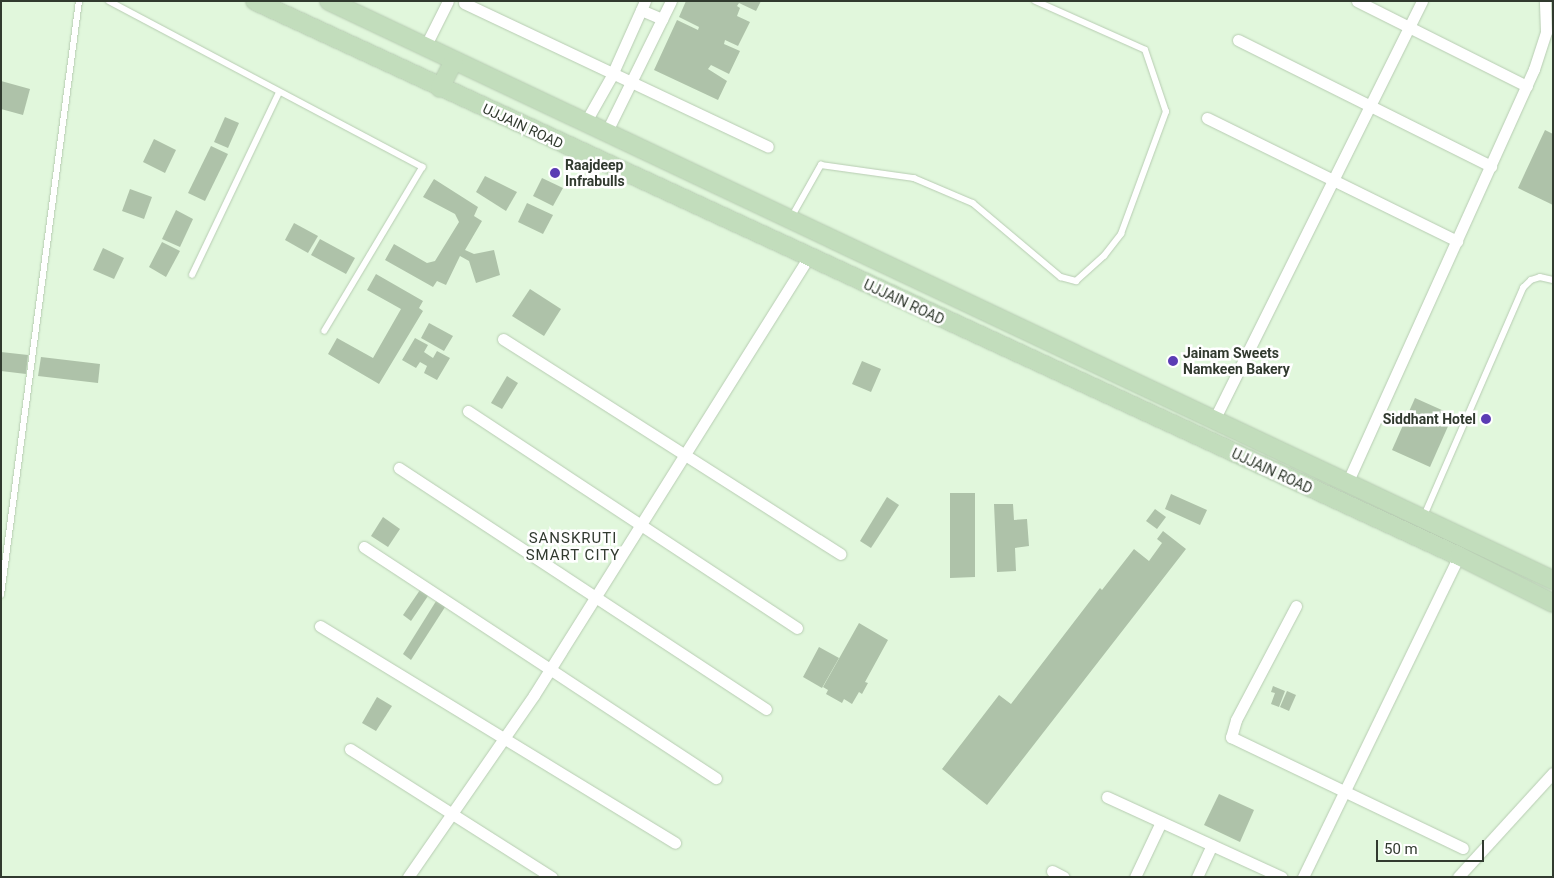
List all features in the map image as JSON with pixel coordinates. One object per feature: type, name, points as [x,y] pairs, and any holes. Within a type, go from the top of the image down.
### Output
[{"type":"main road","name":"UJJAIN ROAD","points":[[255,1],[808,258],[1459,556],[1553,603]]},
{"type":"main road","name":"UJJAIN ROAD","points":[[329,1],[790,220],[1215,418],[1553,580]]},
{"type":"main road","points":[[440,88],[454,61]]},
{"type":"street","points":[[424,47],[448,1]]},
{"type":"street","points":[[606,133],[671,1]]},
{"type":"street","points":[[1357,1],[1526,86]]},
{"type":"street","points":[[1215,418],[1422,1]]},
{"type":"street","points":[[1348,481],[1526,86],[1546,32],[1546,1],[1553,4]]},
{"type":"street","points":[[464,3],[633,80],[768,147]]},
{"type":"street","points":[[586,123],[643,6],[662,19]]},
{"type":"street","points":[[1238,40],[1491,166]]},
{"type":"street","points":[[1207,118],[1457,241]]},
{"type":"street","points":[[408,877],[550,669],[808,258]]},
{"type":"street","points":[[504,339],[840,554]]},
{"type":"street","points":[[468,411],[797,628]]},
{"type":"street","points":[[399,468],[766,709]]},
{"type":"street","points":[[364,547],[716,778]]},
{"type":"street","points":[[1303,877],[1347,791],[1459,556]]},
{"type":"street","points":[[1296,606],[1236,720],[1231,737],[1347,791],[1462,848]]},
{"type":"street","points":[[320,626],[675,843]]},
{"type":"street","points":[[350,749],[552,877]]},
{"type":"street","points":[[1458,877],[1553,773]]},
{"type":"street","points":[[1107,797],[1282,877]]},
{"type":"street","points":[[1134,877],[1161,822]]},
{"type":"street","points":[[1196,877],[1212,845]]},
{"type":"street","points":[[1052,871],[1064,877]]},
{"type":"lane","points":[[1,595],[79,1]]},
{"type":"lane","points":[[109,1],[279,93],[424,167],[325,331]]},
{"type":"lane","points":[[790,220],[821,164],[914,178],[973,203],[1061,277],[1076,281],[1104,256],[1121,234],[1166,112],[1145,50],[1035,1]]},
{"type":"lane","points":[[192,275],[279,93]]},
{"type":"lane","points":[[1423,518],[1523,288],[1531,280],[1540,277],[1553,280]]},
{"type":"building","points":[[686,1],[761,1],[756,11],[739,3],[737,6],[740,8],[737,16],[750,22],[738,46],[725,40],[724,44],[740,51],[729,74],[711,65],[708,69],[727,81],[718,100],[654,70],[677,20],[698,30],[699,27],[679,17]]},
{"type":"building","points":[[1,81],[30,89],[23,115],[1,109]]},
{"type":"building","points":[[225,117],[239,123],[228,148],[214,142]]},
{"type":"building","points":[[1545,130],[1553,134],[1553,205],[1518,188]]},
{"type":"building","points":[[154,139],[176,150],[165,173],[143,162]]},
{"type":"building","points":[[211,146],[228,154],[205,201],[188,193]]},
{"type":"building","points":[[485,176],[517,192],[506,211],[476,192]]},
{"type":"building","points":[[542,178],[563,188],[553,206],[533,196]]},
{"type":"building","points":[[434,179],[478,207],[474,216],[482,221],[465,250],[474,254],[494,250],[500,275],[476,283],[469,261],[460,256],[446,285],[437,281],[433,287],[385,260],[394,244],[427,263],[435,261],[459,222],[455,214],[423,197]]},
{"type":"building","points":[[130,189],[152,197],[144,219],[122,211]]},
{"type":"building","points":[[527,203],[553,215],[543,234],[518,222]]},
{"type":"building","points":[[176,210],[193,219],[180,247],[162,239]]},
{"type":"building","points":[[294,223],[318,236],[308,253],[285,240]]},
{"type":"building","points":[[320,239],[355,258],[346,274],[311,255]]},
{"type":"building","points":[[162,242],[180,251],[166,277],[149,267]]},
{"type":"building","points":[[103,248],[124,258],[114,279],[93,270]]},
{"type":"building","points":[[376,274],[423,301],[419,308],[423,311],[379,384],[328,354],[337,338],[373,358],[401,309],[367,290]]},
{"type":"building","points":[[530,289],[561,309],[544,336],[512,316]]},
{"type":"building","points":[[429,323],[453,336],[444,351],[421,338]]},
{"type":"building","points":[[415,338],[428,345],[424,352],[433,358],[437,351],[450,358],[437,380],[424,373],[427,366],[420,362],[416,368],[402,360]]},
{"type":"building","points":[[1,352],[28,355],[26,374],[1,371]]},
{"type":"building","points":[[41,357],[100,364],[98,383],[38,376]]},
{"type":"building","points":[[862,361],[881,369],[871,392],[852,384]]},
{"type":"building","points":[[507,376],[518,383],[502,409],[491,403]]},
{"type":"building","points":[[1415,398],[1453,415],[1430,467],[1392,450]]},
{"type":"building","points":[[950,493],[975,493],[975,577],[950,578]]},
{"type":"building","points":[[1171,494],[1207,510],[1200,525],[1165,509]]},
{"type":"building","points":[[887,497],[899,505],[871,548],[860,541]]},
{"type":"building","points":[[994,504],[1013,504],[1014,520],[1027,519],[1029,546],[1015,548],[1016,571],[997,572]]},
{"type":"building","points":[[1155,509],[1166,517],[1157,529],[1146,521]]},
{"type":"building","points":[[383,517],[400,529],[388,547],[371,536]]},
{"type":"building","points":[[1163,531],[1186,549],[987,805],[942,769],[999,695],[1011,704],[1100,588],[1102,590],[1134,549],[1149,561],[1162,543],[1157,539]]},
{"type":"building","points":[[422,587],[430,593],[411,621],[403,615]]},
{"type":"building","points":[[438,598],[447,604],[411,660],[403,654]]},
{"type":"building","points":[[859,623],[888,640],[865,682],[868,683],[862,694],[859,692],[852,704],[844,699],[842,703],[826,694],[828,690],[823,687]]},
{"type":"building","points":[[819,647],[839,658],[822,688],[803,677]]},
{"type":"building","points":[[1273,686],[1285,691],[1279,707],[1271,704],[1275,693],[1271,692]]},
{"type":"building","points":[[1287,691],[1296,695],[1289,711],[1280,707]]},
{"type":"building","points":[[377,697],[392,706],[376,731],[362,723]]},
{"type":"building","points":[[1219,794],[1254,810],[1240,842],[1204,825]]},
{"type":"place","name":"Raajdeep Infrabulls","points":[[555,173]]},
{"type":"place","name":"Jainam Sweets Namkeen Bakery","points":[[1173,361]]},
{"type":"place","name":"Siddhant Hotel","points":[[1486,419]]},
{"type":"district","name":"SANSKRUTI SMART CITY","points":[[573,546]]}]
